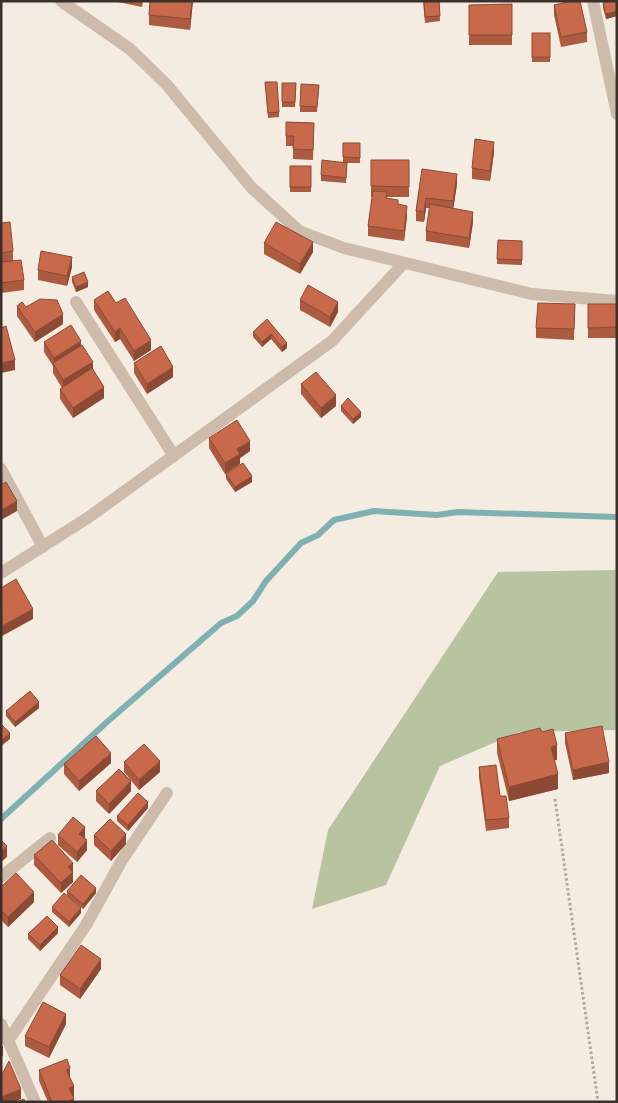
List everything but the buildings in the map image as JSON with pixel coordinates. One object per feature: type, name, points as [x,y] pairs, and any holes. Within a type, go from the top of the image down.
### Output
[{"type":"street","points":[[61,1],[130,49],[167,85],[251,187],[298,231],[344,248],[403,264],[532,294],[617,301]]},
{"type":"street","points":[[593,1],[617,114]]},
{"type":"street","points":[[1,573],[90,517],[332,341],[403,264]]},
{"type":"street","points":[[76,302],[174,456]]},
{"type":"street","points":[[1,469],[44,547]]},
{"type":"street","points":[[8,1041],[86,925],[122,860],[167,793]]},
{"type":"street","points":[[1,877],[50,838]]},
{"type":"street","points":[[1,1024],[35,1102]]},
{"type":"path","points":[[555,799],[598,1102]]},
{"type":"green space","points":[[617,570],[617,730],[519,732],[440,766],[386,885],[312,909],[328,830],[498,572]]},
{"type":"waterway","points":[[1,819],[107,722],[221,623],[237,616],[253,601],[266,581],[301,543],[318,535],[334,520],[374,511],[437,515],[458,512],[617,517]]}]
